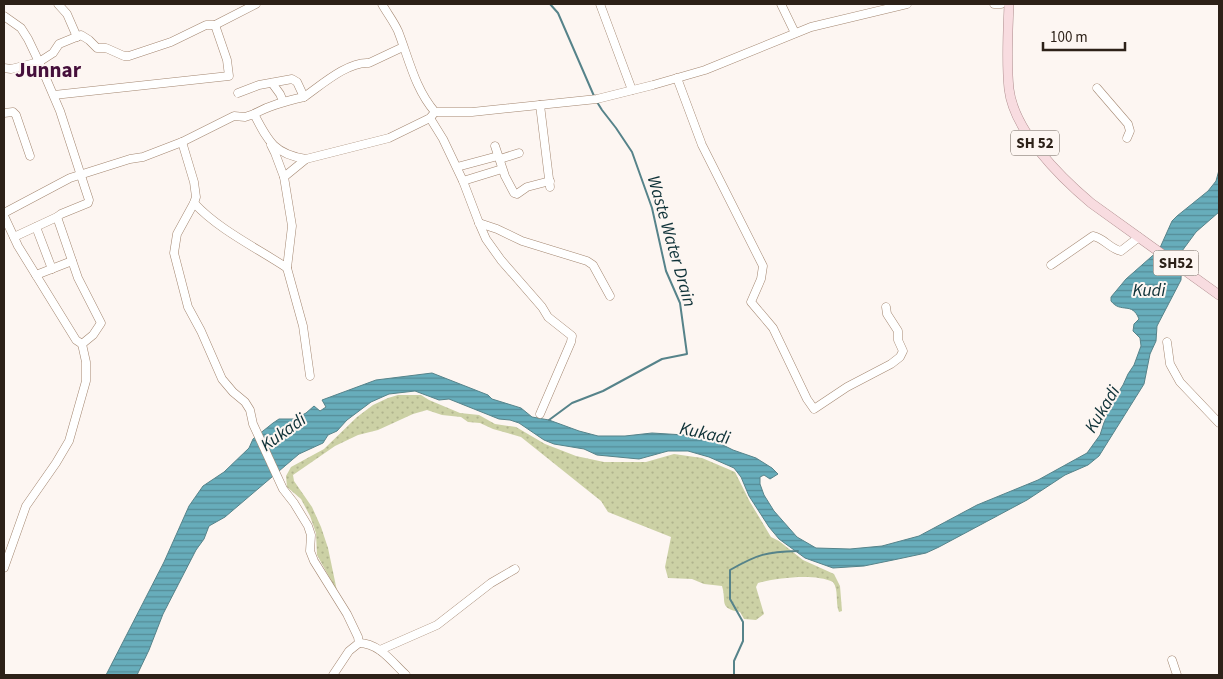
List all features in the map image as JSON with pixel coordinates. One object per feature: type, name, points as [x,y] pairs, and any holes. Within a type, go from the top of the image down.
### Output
[{"type":"main road","name":"SH 52","points":[[1009,4],[1009,88],[1012,102],[1025,130],[1050,164],[1071,186],[1091,203],[1141,238]]},
{"type":"main road","name":"SH52","points":[[1141,238],[1219,295]]},
{"type":"street","points":[[58,4],[66,14],[77,37]]},
{"type":"street","points":[[4,68],[11,69],[39,62],[53,53],[59,44],[81,35],[85,36],[97,48],[106,48],[124,56],[129,56],[171,42],[206,25],[215,25],[256,4]]},
{"type":"street","points":[[382,4],[398,30],[419,87],[457,167],[486,239],[542,307],[548,317],[572,336],[540,414]]},
{"type":"street","points":[[600,4],[632,90]]},
{"type":"street","points":[[781,4],[795,33]]},
{"type":"street","points":[[267,139],[280,150],[293,157],[306,159],[389,138],[432,115],[597,99],[705,70],[795,33],[845,18],[907,4]]},
{"type":"street","points":[[994,4],[1001,4]]},
{"type":"street","points":[[4,16],[21,28],[39,62],[54,95],[89,200],[88,203],[14,237]]},
{"type":"street","points":[[54,95],[229,76],[227,60],[215,25]]},
{"type":"street","points":[[4,568],[26,506],[69,441],[86,381],[86,362],[82,344],[76,340],[36,274],[14,237],[4,215],[52,187],[80,175],[130,159],[143,157],[182,142],[234,116],[245,117],[283,101],[304,97],[337,73],[363,62],[368,63],[403,47]]},
{"type":"street","points":[[677,78],[702,145],[763,266],[761,279],[752,298],[752,305],[773,328],[807,399],[814,409],[847,387],[891,364],[900,357],[902,351],[898,340],[898,331],[887,314],[886,307]]},
{"type":"street","points":[[238,93],[259,85],[292,79],[304,97]]},
{"type":"street","points":[[272,83],[283,101]]},
{"type":"street","points":[[1097,88],[1128,124],[1130,131],[1127,138]]},
{"type":"street","points":[[495,146],[502,169],[514,193],[517,194],[527,187],[550,184],[540,105]]},
{"type":"street","points":[[4,113],[13,112],[16,115],[30,156]]},
{"type":"street","points":[[254,114],[276,153],[284,177],[292,226],[288,268],[303,326],[310,376]]},
{"type":"street","points":[[182,142],[194,182],[194,204],[182,223],[174,244],[174,253],[186,301],[222,379],[253,415],[253,424],[283,489],[308,526],[310,551],[314,561],[347,614],[358,636],[359,643]]},
{"type":"street","points":[[457,167],[519,153]]},
{"type":"street","points":[[284,177],[306,159]]},
{"type":"street","points":[[463,181],[502,169]]},
{"type":"street","points":[[194,204],[222,228],[288,268]]},
{"type":"street","points":[[57,217],[78,278],[101,324],[93,335],[82,344]]},
{"type":"street","points":[[479,223],[522,241],[587,261],[593,266],[610,296]]},
{"type":"street","points":[[36,227],[52,269]]},
{"type":"street","points":[[1051,265],[1094,236],[1115,250],[1120,251],[1141,238]]},
{"type":"street","points":[[36,274],[72,261]]},
{"type":"street","points":[[1167,342],[1170,364],[1180,382],[1219,423]]},
{"type":"street","points":[[380,650],[437,624],[491,583],[515,569]]},
{"type":"street","points":[[334,675],[349,651],[359,643],[369,643],[380,650],[406,675]]},
{"type":"street","points":[[1172,660],[1177,675]]},
{"type":"green space","points":[[398,395],[421,395],[460,413],[479,415],[495,424],[516,427],[545,444],[576,456],[604,462],[646,462],[674,454],[702,458],[735,472],[771,537],[803,560],[834,574],[840,586],[842,611],[839,612],[836,589],[833,582],[806,577],[785,578],[758,583],[756,587],[764,614],[756,620],[744,619],[740,612],[726,606],[722,586],[704,584],[692,579],[668,578],[665,567],[671,537],[608,512],[601,501],[521,437],[480,423],[468,422],[461,417],[442,415],[427,410],[413,414],[378,430],[358,435],[335,446],[293,475],[294,481],[312,507],[321,527],[328,548],[337,591],[317,555],[316,533],[310,516],[301,499],[287,487],[286,476],[291,467],[324,449],[357,417],[373,405]]},
{"type":"water","points":[[1219,170],[1219,212],[1196,232],[1182,251],[1181,280],[1157,326],[1156,341],[1150,354],[1144,384],[1099,456],[1088,465],[1065,475],[1027,500],[926,553],[864,566],[833,568],[805,558],[779,539],[749,496],[741,477],[734,468],[709,457],[688,451],[668,451],[639,459],[597,455],[584,449],[554,444],[544,440],[519,423],[499,419],[449,399],[439,400],[415,391],[389,394],[371,402],[347,420],[337,431],[328,435],[323,443],[299,454],[225,517],[209,526],[204,539],[196,550],[163,614],[137,675],[106,675],[164,562],[189,506],[203,486],[224,472],[249,448],[253,439],[279,419],[295,419],[314,406],[320,411],[326,407],[322,400],[376,380],[432,373],[488,395],[492,399],[521,408],[532,417],[549,420],[598,436],[652,433],[701,436],[711,439],[733,450],[756,458],[778,474],[770,479],[764,475],[760,477],[760,484],[764,495],[774,511],[797,537],[816,548],[850,549],[882,546],[919,536],[977,505],[1038,480],[1087,453],[1100,435],[1109,407],[1134,365],[1141,346],[1140,338],[1133,331],[1134,324],[1139,319],[1136,314],[1133,310],[1115,305],[1111,301],[1111,297],[1126,279],[1159,250],[1172,221],[1208,191],[1216,181]]},
{"type":"waterway","name":"Waste Water Drain","points":[[550,4],[558,13],[594,96]]},
{"type":"waterway","name":"Waste Water Drain","points":[[549,420],[572,403],[603,391],[662,359],[687,354],[680,303],[666,271],[652,208],[632,152],[597,102]]},
{"type":"waterway","points":[[734,675],[734,661],[743,641],[743,622],[730,599],[730,570],[762,555],[798,551]]},
{"type":"district","name":"Junnar","points":[[48,70]]},
{"type":"water label","name":"Kudi","points":[[1149,290]]},
{"type":"water label","name":"Kukadi","points":[[1102,409]]},
{"type":"water label","name":"Kukadi","points":[[283,432]]},
{"type":"water label","name":"Kukadi","points":[[705,433]]}]
